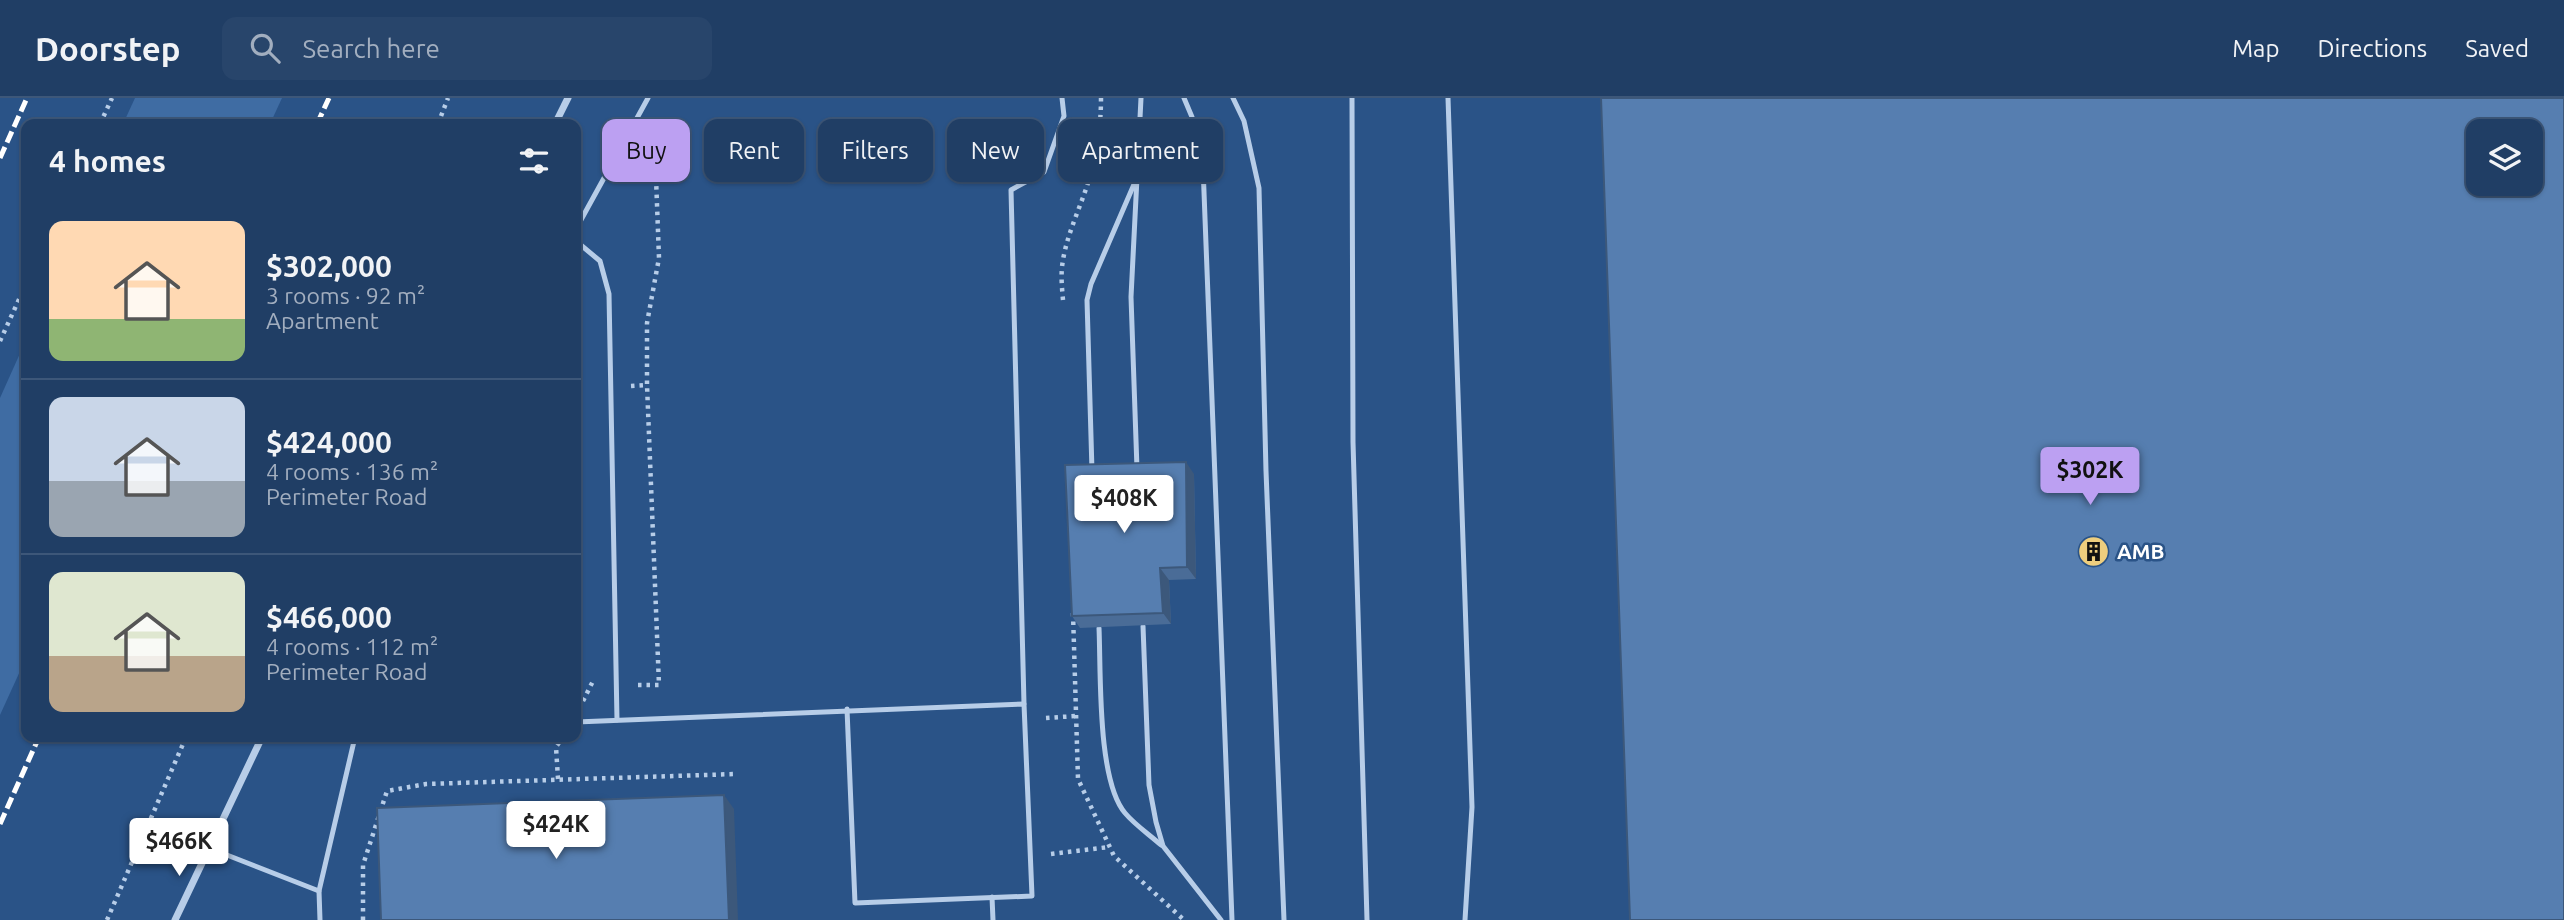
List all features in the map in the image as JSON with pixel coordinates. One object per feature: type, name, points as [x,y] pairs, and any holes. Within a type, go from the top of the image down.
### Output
[{"type":"street","points":[[558,119],[568,98]]},
{"type":"street","points":[[175,920],[260,742]]},
{"type":"lane","points":[[581,220],[648,98]]},
{"type":"lane","points":[[846,709],[855,903],[1032,896],[1024,704],[1011,190],[1044,172],[1064,116],[1062,98]]},
{"type":"lane","points":[[1140,119],[1141,98]]},
{"type":"lane","points":[[1184,98],[1192,117],[1203,166],[1232,920]]},
{"type":"lane","points":[[1233,98],[1244,121],[1259,188],[1266,471],[1284,920]]},
{"type":"lane","points":[[1352,98],[1353,442],[1367,920]]},
{"type":"lane","points":[[1448,98],[1472,807],[1465,920]]},
{"type":"lane","points":[[1092,476],[1087,300],[1091,284],[1136,182]]},
{"type":"lane","points":[[1137,182],[1131,297],[1137,475]]},
{"type":"lane","points":[[581,245],[600,261],[609,294],[617,720]]},
{"type":"lane","points":[[1143,626],[1149,785],[1163,846]]},
{"type":"lane","points":[[1099,628],[1106,765],[1112,790],[1124,812],[1163,846],[1221,920]]},
{"type":"lane","points":[[581,722],[846,709],[1024,704]]},
{"type":"lane","points":[[320,920],[319,891],[354,742]]},
{"type":"lane","points":[[209,848],[319,891]]},
{"type":"lane","points":[[992,897],[993,920]]},
{"type":"path","points":[[102,119],[112,98]]},
{"type":"path","points":[[440,119],[448,98]]},
{"type":"path","points":[[1063,309],[1062,269],[1070,230],[1095,153],[1101,124],[1101,98]]},
{"type":"path","points":[[0,341],[21,295]]},
{"type":"path","points":[[590,686],[659,685],[647,385]]},
{"type":"path","points":[[1073,608],[1079,779],[1114,856],[1184,920]]},
{"type":"path","points":[[107,920],[184,742]]},
{"type":"path","points":[[558,779],[556,747],[560,742]]},
{"type":"path","points":[[363,920],[363,865],[387,790],[426,784],[736,774]]},
{"type":"path","points":[[1030,856],[1109,847]]},
{"type":"shaded area","points":[[135,98],[282,98],[272,119],[125,119]]},
{"type":"shaded area","points":[[21,351],[21,669],[0,715],[0,398]]},
{"type":"building","name":"AMB","points":[[1601,98],[2564,98],[2564,920],[1630,920]]},
{"type":"building","points":[[1186,462],[1187,567],[1160,568],[1163,613],[1072,616],[1065,465]]},
{"type":"building","points":[[724,795],[729,920],[381,920],[377,808]]},
{"type":"railway","points":[[0,158],[27,98]]},
{"type":"railway","points":[[319,119],[329,98]]},
{"type":"railway","points":[[0,824],[37,742]]},
{"type":"place","name":"AMB","points":[[2094,552]]}]
